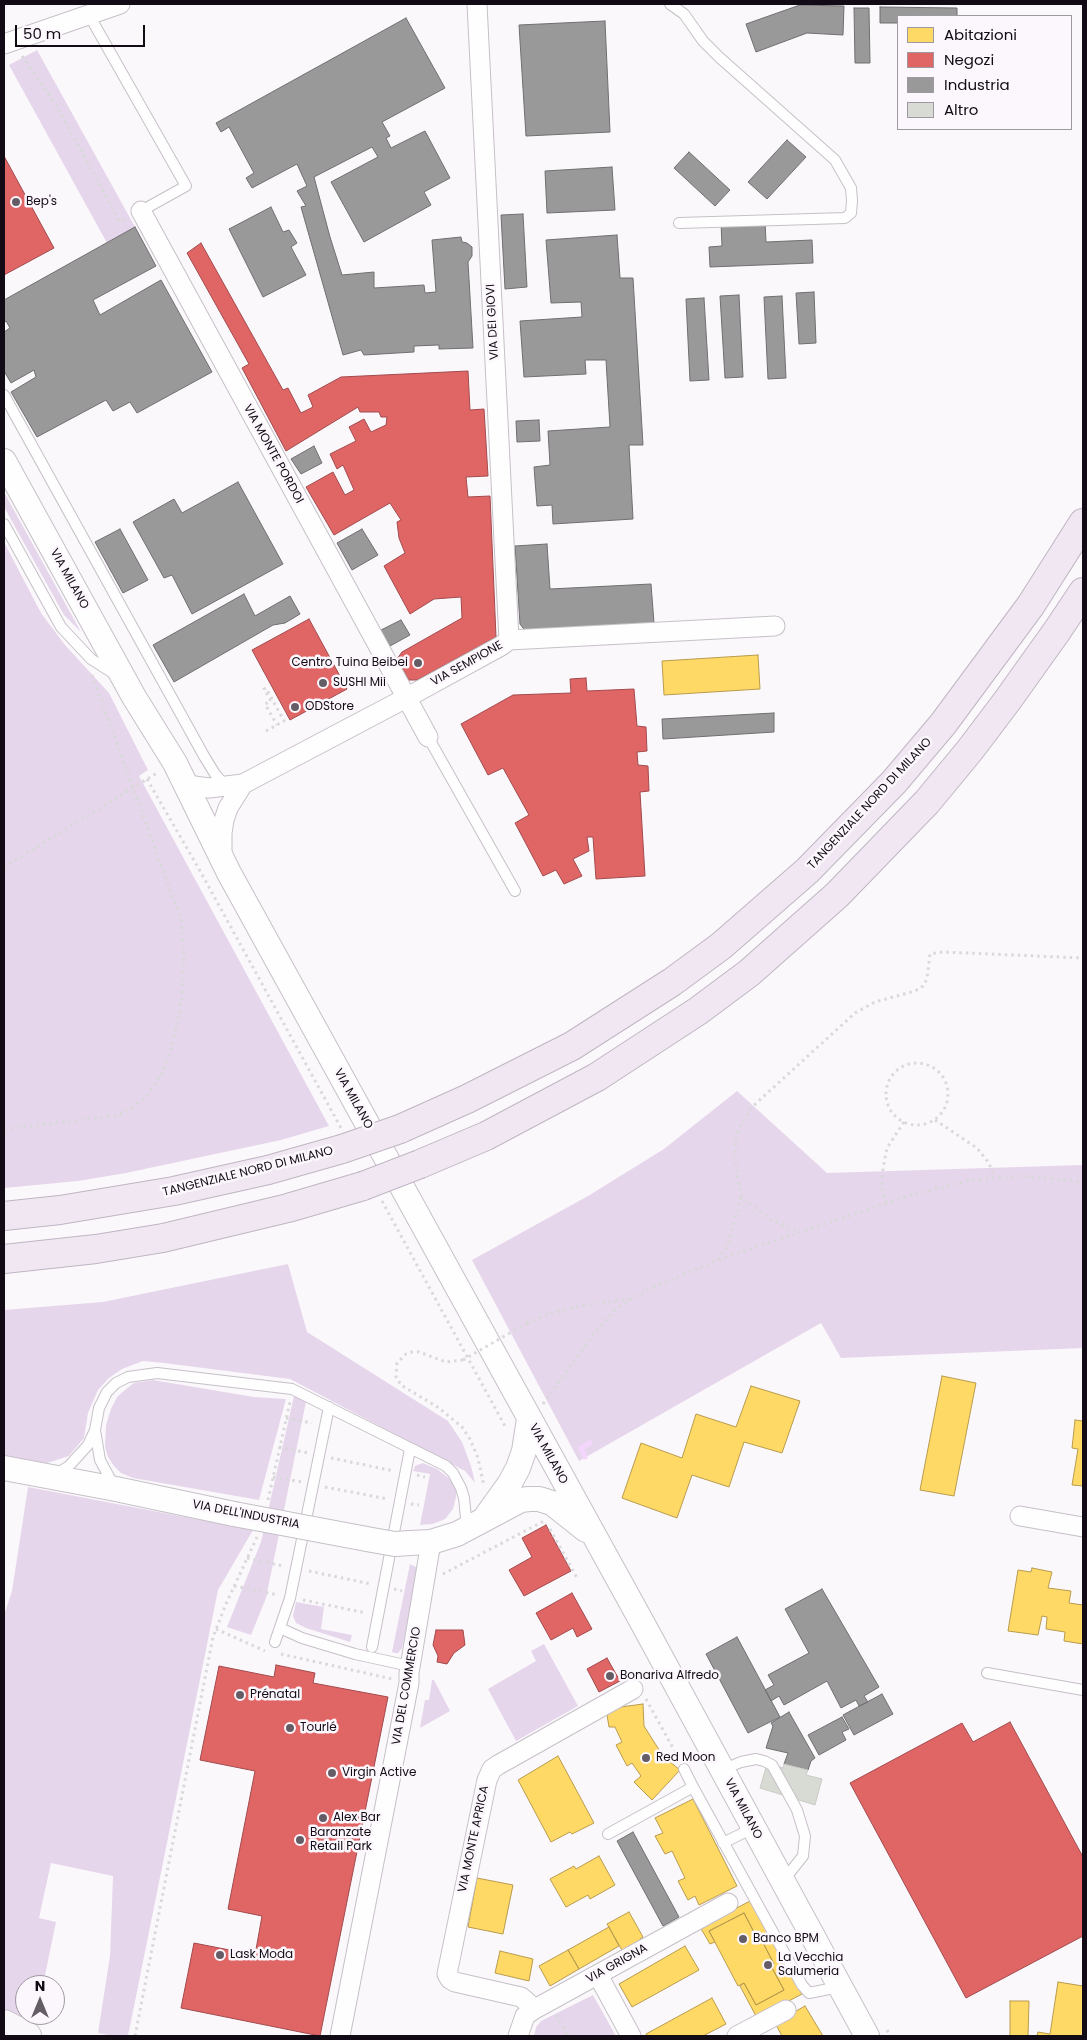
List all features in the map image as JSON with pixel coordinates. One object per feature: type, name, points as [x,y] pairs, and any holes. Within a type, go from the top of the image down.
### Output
[{"type":"highway","name":"TANGENZIALE NORD DI MILANO","points":[[4,1216],[86,1206],[174,1191],[268,1170],[342,1149],[400,1129],[467,1099],[572,1046],[672,982],[707,956],[808,872],[894,782],[943,724],[1031,605],[1083,523]]},
{"type":"highway","points":[[4,1259],[96,1249],[163,1238],[288,1208],[362,1186],[486,1136],[597,1077],[698,1011],[749,973],[837,895],[926,802],[970,750],[1007,702],[1083,592]]},
{"type":"highway","points":[[4,1199],[106,1188],[342,1149]]},
{"type":"main road","points":[[4,2024],[27,2036]]},
{"type":"street","points":[[10,49],[88,15],[120,4]]},
{"type":"street","name":"VIA DEI GIOVI","points":[[476,4],[509,640]]},
{"type":"street","name":"VIA MONTE PORDOI","points":[[141,211],[428,737]]},
{"type":"street","name":"VIA MILANO","points":[[4,460],[129,688],[176,763],[226,866],[536,1412],[594,1536],[867,2036]]},
{"type":"street","name":"VIA SEMPIONE","points":[[187,785],[209,788],[235,785],[406,698],[509,640],[775,626]]},
{"type":"street","name":"VIA MILANO","points":[[129,688],[165,769],[184,803],[226,866]]},
{"type":"street","points":[[226,866],[222,833],[235,785]]},
{"type":"street","points":[[476,1524],[510,1483],[518,1468],[536,1412]]},
{"type":"street","name":"VIA DELL'INDUSTRIA","points":[[4,1468],[395,1544],[420,1542],[476,1524],[521,1500],[539,1499],[552,1503],[594,1536]]},
{"type":"street","points":[[1020,1516],[1083,1526]]},
{"type":"street","name":"VIA DEL COMMERCIO","points":[[340,2036],[410,1674],[420,1542]]},
{"type":"street","name":"VIA MONTE APRICA","points":[[541,2006],[521,1997],[455,1982],[447,1974],[487,1780],[492,1769],[498,1765],[638,1692]]},
{"type":"street","name":"VIA GRIGNA","points":[[518,2036],[524,2016],[728,1903]]},
{"type":"street","points":[[598,1974],[631,2036]]},
{"type":"street","points":[[839,1987],[850,2036]]},
{"type":"street","points":[[737,2036],[786,2010]]},
{"type":"lane","points":[[670,4],[684,14],[703,41],[835,160],[851,188],[852,201],[851,214],[845,218],[679,223]]},
{"type":"lane","points":[[88,15],[186,186],[141,211]]},
{"type":"lane","points":[[4,395],[204,756],[215,774],[235,785]]},
{"type":"lane","points":[[5,526],[61,627],[91,659],[129,688]]},
{"type":"lane","points":[[428,737],[515,891]]},
{"type":"lane","points":[[52,1477],[69,1466],[88,1446],[95,1430],[99,1408],[107,1392],[116,1383],[134,1376],[157,1373],[292,1389],[446,1466],[458,1479],[476,1524]]},
{"type":"lane","points":[[273,1647],[290,1598],[328,1407]]},
{"type":"lane","points":[[95,1430],[100,1460],[116,1489]]},
{"type":"lane","points":[[372,1647],[410,1449]]},
{"type":"lane","points":[[280,1628],[302,1638],[355,1654],[410,1674]]},
{"type":"lane","points":[[987,1673],[1083,1690]]},
{"type":"lane","points":[[722,1770],[741,1762],[756,1759],[764,1760],[772,1766],[797,1810],[805,1836],[803,1856],[782,1882]]},
{"type":"lane","points":[[684,1769],[802,1985],[809,1993],[839,1987]]},
{"type":"lane","points":[[608,1834],[694,1788]]},
{"type":"lane","points":[[723,1843],[753,1828]]},
{"type":"path","points":[[10,49],[23,57],[55,102],[120,222],[141,211]]},
{"type":"path","points":[[4,1129],[113,1116],[128,1111],[146,1097],[161,1076],[171,1052],[182,997],[184,954],[180,920],[92,675],[91,659]]},
{"type":"path","points":[[266,731],[277,725],[284,721],[266,688],[264,689],[271,701],[265,704],[277,725]]},
{"type":"path","points":[[4,867],[157,773]]},
{"type":"path","points":[[147,779],[199,869]]},
{"type":"path","points":[[718,1260],[729,1242],[741,1197],[736,1166],[735,1141],[740,1125],[749,1112],[855,1013],[875,1002],[915,991],[923,986],[927,979],[930,954],[944,952],[1083,958]]},
{"type":"path","points":[[915,1064],[931,1066],[946,1081],[948,1102],[936,1120],[920,1125],[904,1122],[895,1116],[889,1107],[886,1096],[892,1076],[900,1069],[915,1064]]},
{"type":"path","points":[[936,1120],[977,1148],[989,1163],[994,1177]]},
{"type":"path","points":[[886,1203],[882,1190],[883,1168],[887,1148],[904,1122]]},
{"type":"path","points":[[536,1412],[596,1330],[614,1311],[631,1299],[718,1260],[800,1231],[938,1188],[994,1177],[1036,1177],[1083,1182]]},
{"type":"path","points":[[741,1197],[750,1206],[771,1220],[800,1231]]},
{"type":"path","points":[[484,1488],[478,1458],[470,1438],[462,1428],[439,1408],[401,1385],[396,1377],[397,1364],[406,1354],[412,1352],[419,1352],[446,1362],[463,1360],[527,1323],[548,1314],[580,1306],[631,1299]]},
{"type":"path","points":[[266,1508],[292,1389]]},
{"type":"path","points":[[279,1448],[425,1477]]},
{"type":"path","points":[[273,1477],[419,1505]]},
{"type":"path","points":[[442,1582],[443,1573],[545,1520],[578,1578]]},
{"type":"path","points":[[135,2036],[216,1629],[259,1532]]},
{"type":"path","points":[[247,1558],[402,1590]]},
{"type":"path","points":[[234,1586],[378,1616]]},
{"type":"path","points":[[216,1629],[261,1650],[273,1647]]},
{"type":"path","points":[[280,1654],[410,1674]]},
{"type":"path","points":[[638,1692],[684,1769]]},
{"type":"path","points":[[541,2006],[568,2036]]},
{"type":"shaded area","points":[[37,50],[135,227],[107,243],[9,65]]},
{"type":"shaded area","points":[[4,492],[81,632],[64,615],[4,507]]},
{"type":"shaded area","points":[[4,542],[41,613],[65,645],[109,693],[148,770],[139,776],[329,1126],[281,1140],[126,1173],[78,1181],[4,1188]]},
{"type":"shaded area","points":[[737,1091],[827,1173],[1083,1165],[1083,1348],[841,1358],[821,1323],[579,1461],[472,1260],[588,1196],[664,1149]]},
{"type":"shaded area","points":[[288,1264],[307,1332],[448,1421],[462,1442],[475,1483],[465,1471],[290,1379],[143,1361],[122,1369],[109,1378],[98,1390],[88,1413],[84,1438],[69,1456],[47,1463],[35,1464],[4,1457],[4,1310],[103,1302]]},
{"type":"shaded area","points":[[153,1380],[254,1397],[286,1399],[259,1500],[133,1478],[121,1473],[114,1466],[108,1457],[105,1447],[106,1425],[111,1409],[117,1397],[134,1383]]},
{"type":"shaded area","points":[[294,1396],[306,1402],[266,1598],[251,1635],[227,1627],[261,1542]]},
{"type":"shaded area","points":[[423,1463],[437,1469],[451,1480],[456,1491],[456,1497],[453,1509],[445,1519],[433,1524],[420,1525],[430,1474],[413,1471],[415,1466]]},
{"type":"shaded area","points":[[28,1487],[253,1530],[218,1590],[128,2036],[98,2033],[110,1956],[113,1876],[51,1863],[39,1918],[56,1922],[45,1975],[15,1975],[15,2019],[7,2018],[4,2006],[4,1615],[12,1591]]},
{"type":"shaded area","points":[[410,1564],[416,1567],[418,1574],[402,1648],[398,1653],[395,1653],[392,1652]]},
{"type":"shaded area","points":[[296,1602],[324,1607],[321,1629],[352,1635],[350,1642],[296,1623],[293,1616]]},
{"type":"shaded area","points":[[544,1644],[578,1706],[516,1741],[488,1689],[536,1661],[531,1651]]},
{"type":"shaded area","points":[[432,1680],[434,1680],[450,1711],[420,1728],[425,1700],[429,1700]]},
{"type":"shaded area","points":[[593,1995],[616,2036],[534,2036],[536,2027],[541,2021]]},
{"type":"building: Abitazioni","points":[[758,655],[760,689],[664,695],[662,661]]},
{"type":"building: Abitazioni","points":[[942,1376],[976,1383],[954,1496],[920,1490]]},
{"type":"building: Abitazioni","points":[[751,1386],[800,1401],[782,1453],[744,1442],[729,1487],[692,1475],[677,1518],[622,1498],[641,1443],[682,1458],[696,1414],[736,1427]]},
{"type":"building: Abitazioni","points":[[1075,1420],[1083,1421],[1083,1486],[1072,1485],[1078,1449],[1072,1448]]},
{"type":"building: Abitazioni","points":[[1032,1568],[1052,1572],[1048,1588],[1071,1591],[1069,1603],[1083,1605],[1083,1644],[1064,1641],[1065,1632],[1046,1629],[1047,1617],[1042,1616],[1038,1635],[1008,1631],[1018,1570],[1031,1572]]},
{"type":"building: Abitazioni","points":[[643,1704],[644,1726],[663,1756],[680,1770],[652,1800],[634,1782],[641,1776],[632,1763],[627,1766],[616,1745],[622,1742],[615,1727],[609,1727],[606,1709]]},
{"type":"building: Abitazioni","points":[[558,1756],[594,1823],[551,1842],[518,1780]]},
{"type":"building: Abitazioni","points":[[693,1799],[737,1886],[699,1905],[695,1896],[688,1900],[678,1881],[685,1878],[672,1851],[665,1854],[655,1836],[663,1833],[655,1818]]},
{"type":"building: Abitazioni","points":[[599,1856],[615,1885],[590,1899],[588,1895],[566,1907],[550,1879],[574,1866],[576,1869]]},
{"type":"building: Abitazioni","points":[[477,1878],[513,1885],[503,1934],[468,1927]]},
{"type":"building: Abitazioni","points":[[752,1900],[802,1994],[757,2018],[740,1986],[744,1983],[756,2005],[784,1990],[771,1966],[774,1964],[759,1935],[756,1936],[744,1913],[709,1931],[715,1942],[710,1944],[700,1927]]},
{"type":"building: Abitazioni","points":[[629,1912],[643,1937],[640,1939],[641,1942],[623,1952],[607,1924]]},
{"type":"building: Abitazioni","points":[[744,1913],[756,1936],[759,1935],[774,1964],[771,1966],[784,1990],[756,2005],[744,1983],[738,1986],[709,1931]]},
{"type":"building: Abitazioni","points":[[609,1927],[619,1946],[579,1969],[568,1950]]},
{"type":"building: Abitazioni","points":[[685,1946],[699,1970],[632,2007],[619,1984]]},
{"type":"building: Abitazioni","points":[[568,1950],[579,1969],[550,1986],[539,1966]]},
{"type":"building: Abitazioni","points":[[500,1951],[533,1959],[529,1981],[495,1973]]},
{"type":"building: Abitazioni","points":[[1058,1982],[1083,1986],[1083,2036],[1037,2036],[1038,2032],[1050,2034]]},
{"type":"building: Abitazioni","points":[[712,1998],[726,2024],[703,2036],[647,2036],[646,2034]]},
{"type":"building: Abitazioni","points":[[1010,2001],[1029,2001],[1028,2036],[1010,2036]]},
{"type":"building: Abitazioni","points":[[805,2006],[823,2036],[782,2036],[775,2023]]},
{"type":"building: Negozi","name":"Bep's","points":[[4,156],[54,248],[4,275]]},
{"type":"building: Negozi","points":[[201,243],[283,390],[288,388],[301,413],[313,407],[308,395],[341,377],[468,371],[470,410],[484,409],[488,476],[466,477],[468,497],[490,496],[496,637],[417,680],[409,680],[397,659],[402,652],[462,618],[461,597],[434,599],[410,614],[384,566],[405,553],[399,538],[397,522],[401,520],[390,503],[334,535],[306,487],[333,472],[345,495],[354,490],[343,465],[337,469],[330,454],[356,441],[349,427],[364,419],[371,432],[386,425],[387,417],[381,417],[379,412],[360,412],[358,407],[286,451],[242,368],[249,364],[187,253]]},
{"type":"building: Negozi","points":[[309,619],[347,689],[290,720],[252,650]]},
{"type":"building: Negozi","points":[[586,678],[587,691],[634,689],[637,726],[646,727],[647,751],[637,752],[638,765],[648,766],[649,791],[640,792],[645,876],[596,879],[593,837],[587,837],[589,851],[573,859],[582,876],[564,884],[556,870],[543,876],[515,823],[529,815],[503,768],[488,775],[461,724],[513,695],[571,693],[570,679]]},
{"type":"building: Negozi","points":[[546,1525],[571,1571],[524,1596],[509,1570],[532,1557],[522,1538]]},
{"type":"building: Negozi","points":[[572,1593],[592,1629],[577,1637],[573,1628],[551,1640],[536,1613]]},
{"type":"building: Negozi","points":[[436,1630],[463,1630],[465,1645],[454,1653],[447,1664],[437,1662],[438,1656],[433,1645]]},
{"type":"building: Negozi","points":[[607,1658],[620,1681],[599,1692],[587,1669]]},
{"type":"building: Negozi","name":"Baranzate Retail Park","points":[[276,1665],[315,1673],[313,1683],[388,1697],[320,2036],[181,2008],[194,1943],[255,1955],[262,1916],[228,1909],[255,1771],[200,1760],[219,1666],[274,1677]]},
{"type":"building: Negozi","points":[[1010,1722],[1083,1857],[1083,1936],[966,1998],[850,1783],[962,1723],[973,1742]]},
{"type":"building: Industria","points":[[800,5],[844,6],[843,35],[807,33],[756,52],[746,24]]},
{"type":"building: Industria","points":[[880,7],[957,8],[957,15],[897,15],[897,23],[880,23]]},
{"type":"building: Industria","points":[[854,8],[869,8],[870,63],[855,63]]},
{"type":"building: Industria","points":[[406,18],[445,88],[382,122],[390,136],[386,138],[391,148],[425,131],[450,178],[424,192],[431,205],[364,242],[331,182],[378,157],[372,147],[314,177],[342,275],[374,272],[374,288],[424,285],[425,293],[436,292],[432,240],[461,237],[462,242],[472,247],[472,256],[468,262],[473,348],[439,349],[439,345],[414,346],[414,352],[364,355],[361,350],[343,355],[301,207],[306,206],[297,191],[307,186],[297,164],[252,188],[246,178],[254,173],[229,127],[221,132],[216,123]]},
{"type":"building: Industria","points":[[605,21],[610,132],[526,136],[519,25]]},
{"type":"building: Industria","points":[[787,140],[806,157],[767,199],[748,182]]},
{"type":"building: Industria","points":[[689,152],[730,190],[715,206],[674,168]]},
{"type":"building: Industria","points":[[612,167],[615,210],[547,213],[545,171]]},
{"type":"building: Industria","points":[[271,207],[283,232],[289,230],[297,243],[291,247],[306,275],[263,297],[229,229]]},
{"type":"building: Industria","points":[[523,214],[527,287],[505,289],[501,215]]},
{"type":"building: Industria","points":[[765,221],[766,242],[812,240],[813,263],[710,267],[709,247],[722,246],[721,223]]},
{"type":"building: Industria","points":[[135,227],[156,266],[93,300],[100,315],[161,280],[212,372],[137,413],[130,402],[113,411],[106,400],[37,437],[11,392],[36,377],[34,370],[11,383],[4,371],[4,332],[10,328],[6,321],[4,323],[4,300]]},
{"type":"building: Industria","points":[[617,235],[620,278],[633,278],[643,445],[629,445],[633,519],[553,524],[552,505],[537,506],[534,467],[550,465],[548,431],[610,427],[606,360],[585,360],[586,374],[524,377],[520,321],[582,317],[581,302],[551,303],[546,240]]},
{"type":"building: Industria","points":[[814,292],[816,343],[799,344],[796,293]]},
{"type":"building: Industria","points":[[739,295],[743,377],[725,378],[720,296]]},
{"type":"building: Industria","points":[[782,296],[786,378],[768,379],[764,297]]},
{"type":"building: Industria","points":[[704,298],[709,380],[690,381],[686,299]]},
{"type":"building: Industria","points":[[539,420],[540,441],[517,442],[516,421]]},
{"type":"building: Industria","points":[[314,446],[322,463],[301,474],[291,459]]},
{"type":"building: Industria","points":[[238,482],[283,564],[192,614],[172,575],[164,578],[133,522],[174,499],[182,513]]},
{"type":"building: Industria","points":[[120,529],[148,580],[123,593],[95,542]]},
{"type":"building: Industria","points":[[362,529],[378,555],[352,570],[337,543]]},
{"type":"building: Industria","points":[[547,544],[550,589],[651,584],[654,623],[528,632],[520,624],[515,546]]},
{"type":"building: Industria","points":[[244,594],[255,616],[290,596],[300,614],[285,623],[273,625],[174,682],[153,645]]},
{"type":"building: Industria","points":[[401,620],[410,635],[390,646],[381,630]]},
{"type":"building: Industria","points":[[774,713],[774,732],[663,739],[662,719]]},
{"type":"building: Industria","points":[[822,1589],[879,1687],[864,1696],[868,1702],[859,1706],[856,1700],[841,1708],[827,1681],[784,1705],[779,1696],[771,1701],[765,1690],[774,1685],[768,1675],[809,1653],[785,1609]]},
{"type":"building: Industria","points":[[737,1637],[780,1717],[748,1733],[706,1654]]},
{"type":"building: Industria","points":[[882,1694],[893,1714],[854,1735],[843,1715]]},
{"type":"building: Industria","points":[[789,1712],[815,1758],[811,1761],[808,1770],[784,1764],[788,1753],[766,1748],[773,1726],[771,1723]]},
{"type":"building: Industria","points":[[842,1717],[849,1729],[842,1732],[846,1740],[819,1755],[808,1735]]},
{"type":"building: Industria","points":[[633,1832],[679,1917],[663,1926],[617,1841]]},
{"type":"building: Altro","points":[[767,1764],[783,1768],[784,1764],[808,1770],[806,1775],[822,1779],[815,1805],[760,1788]]},
{"type":"waterway","points":[[585,1457],[581,1448],[590,1443]]},
{"type":"place","name":"Bep's","points":[[16,202]]},
{"type":"place","name":"Centro Tuina Beibei","points":[[418,663]]},
{"type":"place","name":"SUSHI Mii","points":[[323,683]]},
{"type":"place","name":"ODStore","points":[[295,707]]},
{"type":"place","name":"Bonariva Alfredo","points":[[610,1676]]},
{"type":"place","name":"Prénatal","points":[[240,1695]]},
{"type":"place","name":"Tourlé","points":[[290,1728]]},
{"type":"place","name":"Red Moon","points":[[646,1758]]},
{"type":"place","name":"Virgin Active","points":[[332,1773]]},
{"type":"place","name":"Alex Bar","points":[[323,1818]]},
{"type":"place","name":"Baranzate Retail Park","points":[[300,1840]]},
{"type":"place","name":"Banco BPM","points":[[743,1939]]},
{"type":"place","name":"Lask Moda","points":[[220,1955]]},
{"type":"place","name":"La Vecchia Salumeria","points":[[768,1965]]}]
